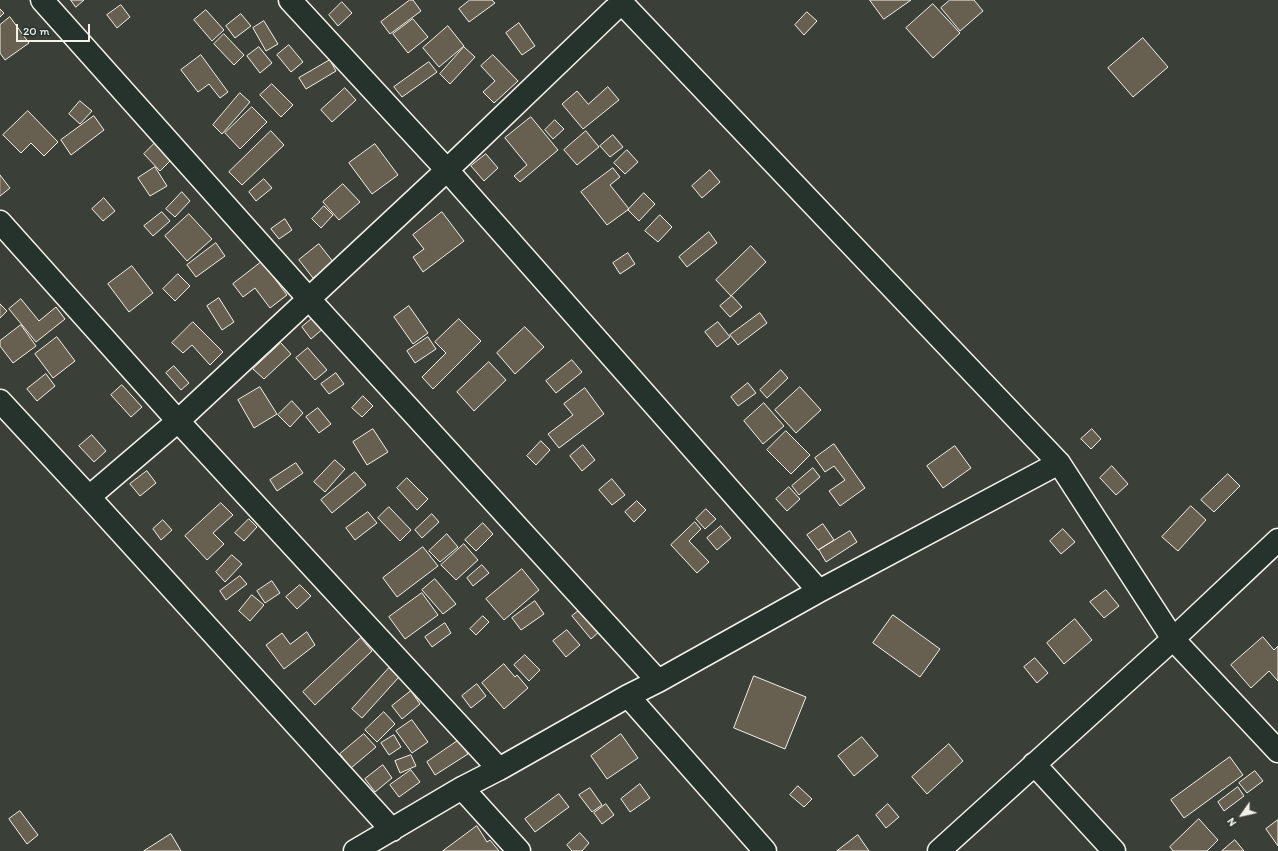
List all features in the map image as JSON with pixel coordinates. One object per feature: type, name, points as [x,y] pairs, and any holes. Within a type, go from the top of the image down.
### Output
[{"type":"street","points":[[42,0],[310,299],[658,681]]},
{"type":"street","points":[[290,0],[447,170],[819,591]]},
{"type":"street","points":[[89,497],[178,421],[310,299],[447,170],[620,1],[1059,463],[1173,639],[1278,751]]},
{"type":"street","points":[[0,222],[178,421],[499,769]]},
{"type":"street","points":[[1,405],[89,497],[392,830]]},
{"type":"street","points":[[355,851],[462,788],[499,769],[628,696],[658,681],[819,591],[1059,463]]},
{"type":"street","points":[[939,851],[1173,639],[1278,540]]},
{"type":"street","points":[[628,696],[765,851]]},
{"type":"street","points":[[1034,764],[1114,851]]},
{"type":"street","points":[[462,788],[518,851]]},
{"type":"building","points":[[71,0],[84,0],[76,7]]},
{"type":"building","points":[[410,0],[413,0],[421,11],[390,34],[381,22]]},
{"type":"building","points":[[470,0],[492,0],[495,3],[469,22],[459,9]]},
{"type":"building","points":[[870,0],[911,0],[884,19]]},
{"type":"building","points":[[950,0],[974,0],[983,11],[960,31],[941,8]]},
{"type":"building","points":[[342,2],[352,13],[338,26],[329,15]]},
{"type":"building","points":[[933,4],[960,33],[933,58],[906,28]]},
{"type":"building","points":[[121,5],[130,17],[117,28],[107,15]]},
{"type":"building","points":[[0,9],[4,13],[0,17]]},
{"type":"building","points":[[206,10],[224,30],[212,41],[194,20]]},
{"type":"building","points":[[807,12],[817,21],[804,35],[795,25]]},
{"type":"building","points":[[241,14],[251,26],[235,38],[226,26]]},
{"type":"building","points":[[10,17],[29,43],[5,60],[0,53],[0,25]]},
{"type":"building","points":[[413,19],[428,37],[408,53],[393,34]]},
{"type":"building","points":[[264,21],[278,44],[266,51],[253,28]]},
{"type":"building","points":[[519,23],[535,46],[522,55],[506,33]]},
{"type":"building","points":[[448,26],[464,46],[439,67],[423,48]]},
{"type":"building","points":[[224,34],[244,55],[234,65],[214,44]]},
{"type":"building","points":[[1143,38],[1168,67],[1133,97],[1108,68]]},
{"type":"building","points":[[289,45],[303,62],[291,72],[277,55]]},
{"type":"building","points":[[259,47],[272,63],[260,73],[247,56]]},
{"type":"building","points":[[464,47],[475,57],[450,84],[440,74]]},
{"type":"building","points":[[201,55],[228,92],[220,98],[209,84],[198,92],[181,70]]},
{"type":"building","points":[[493,55],[518,81],[494,103],[483,92],[495,81],[481,66]]},
{"type":"building","points":[[330,60],[336,71],[306,89],[299,78]]},
{"type":"building","points":[[429,62],[437,72],[402,97],[394,87]]},
{"type":"building","points":[[272,84],[293,105],[281,117],[260,95]]},
{"type":"building","points":[[608,87],[619,100],[583,129],[562,104],[577,91],[588,104]]},
{"type":"building","points":[[345,88],[356,100],[332,122],[321,110]]},
{"type":"building","points":[[240,93],[250,102],[222,134],[213,125]]},
{"type":"building","points":[[80,101],[92,111],[80,124],[69,114]]},
{"type":"building","points":[[252,107],[267,122],[240,149],[225,133]]},
{"type":"building","points":[[28,111],[58,142],[44,156],[31,143],[21,153],[3,135]]},
{"type":"building","points":[[94,116],[104,130],[71,155],[61,140]]},
{"type":"building","points":[[531,117],[558,150],[520,182],[514,176],[527,165],[505,138]]},
{"type":"building","points":[[555,120],[564,129],[553,139],[545,130]]},
{"type":"building","points":[[271,131],[284,145],[242,185],[229,172]]},
{"type":"building","points":[[586,131],[599,147],[577,165],[564,150]]},
{"type":"building","points":[[613,135],[623,147],[610,157],[600,146]]},
{"type":"building","points":[[155,143],[171,160],[160,171],[144,154]]},
{"type":"building","points":[[375,144],[398,175],[372,194],[349,163]]},
{"type":"building","points":[[627,150],[638,162],[625,174],[614,163]]},
{"type":"building","points":[[486,154],[498,168],[484,181],[471,166]]},
{"type":"building","points":[[155,167],[167,186],[150,196],[138,178]]},
{"type":"building","points":[[613,168],[620,177],[610,185],[629,209],[607,225],[581,192]]},
{"type":"building","points":[[710,170],[720,182],[702,198],[692,186]]},
{"type":"building","points":[[0,175],[10,188],[0,196]]},
{"type":"building","points":[[264,179],[272,188],[256,201],[249,192]]},
{"type":"building","points":[[343,184],[360,202],[339,220],[323,202]]},
{"type":"building","points":[[182,192],[190,201],[175,217],[166,209]]},
{"type":"building","points":[[644,193],[655,204],[639,221],[628,210]]},
{"type":"building","points":[[104,198],[115,211],[103,221],[92,209]]},
{"type":"building","points":[[324,206],[333,215],[321,228],[312,219]]},
{"type":"building","points":[[162,212],[170,221],[153,236],[144,226]]},
{"type":"building","points":[[442,212],[464,241],[423,272],[413,257],[424,249],[413,235]]},
{"type":"building","points":[[189,214],[212,239],[187,261],[165,236]]},
{"type":"building","points":[[660,215],[672,227],[658,242],[645,231]]},
{"type":"building","points":[[285,219],[292,230],[279,239],[271,229]]},
{"type":"building","points":[[709,232],[717,243],[687,267],[679,257]]},
{"type":"building","points":[[216,243],[225,256],[196,277],[187,265]]},
{"type":"building","points":[[319,244],[334,263],[313,278],[299,260]]},
{"type":"building","points":[[751,246],[766,262],[731,296],[716,280]]},
{"type":"building","points":[[628,253],[635,264],[620,274],[613,263]]},
{"type":"building","points":[[264,260],[274,274],[272,275],[287,295],[270,308],[255,288],[243,297],[233,284]]},
{"type":"building","points":[[132,266],[153,293],[129,312],[108,284]]},
{"type":"building","points":[[178,274],[190,286],[175,301],[163,289]]},
{"type":"building","points":[[732,296],[742,307],[730,317],[720,306]]},
{"type":"building","points":[[219,298],[234,322],[222,330],[207,306]]},
{"type":"building","points":[[21,299],[39,321],[56,307],[65,319],[36,342],[9,309]]},
{"type":"building","points":[[0,304],[7,311],[0,318]]},
{"type":"building","points":[[409,306],[428,333],[413,344],[394,317]]},
{"type":"building","points":[[760,313],[767,323],[738,345],[730,335]]},
{"type":"building","points":[[315,316],[325,327],[311,339],[302,327]]},
{"type":"building","points":[[459,319],[481,341],[433,389],[422,377],[446,353],[435,342]]},
{"type":"building","points":[[193,322],[223,352],[210,365],[192,345],[183,353],[172,343]]},
{"type":"building","points":[[718,322],[730,337],[717,347],[705,332]]},
{"type":"building","points":[[21,325],[36,346],[13,363],[0,346],[0,341]]},
{"type":"building","points":[[525,327],[544,347],[515,374],[497,353]]},
{"type":"building","points":[[57,337],[75,361],[53,378],[35,354]]},
{"type":"building","points":[[428,337],[436,349],[415,363],[407,351]]},
{"type":"building","points":[[281,343],[291,354],[264,379],[253,369]]},
{"type":"building","points":[[308,348],[327,370],[315,380],[296,358]]},
{"type":"building","points":[[572,360],[582,372],[556,393],[546,381]]},
{"type":"building","points":[[489,362],[506,380],[474,411],[457,392]]},
{"type":"building","points":[[174,366],[189,383],[181,390],[166,373]]},
{"type":"building","points":[[781,370],[788,378],[767,398],[760,390]]},
{"type":"building","points":[[336,373],[344,384],[329,394],[321,384]]},
{"type":"building","points":[[46,374],[55,386],[37,401],[27,389]]},
{"type":"building","points":[[748,383],[756,393],[738,406],[731,397]]},
{"type":"building","points":[[122,385],[142,407],[131,417],[111,395]]},
{"type":"building","points":[[260,387],[277,414],[254,428],[238,400]]},
{"type":"building","points":[[800,387],[821,410],[796,433],[775,410]]},
{"type":"building","points":[[585,388],[604,414],[559,448],[548,434],[573,415],[564,404]]},
{"type":"building","points":[[363,396],[373,406],[362,417],[352,408]]},
{"type":"building","points":[[292,401],[303,413],[290,427],[278,415]]},
{"type":"building","points":[[764,403],[784,426],[763,444],[744,421]]},
{"type":"building","points":[[318,408],[331,424],[319,433],[306,417]]},
{"type":"building","points":[[373,429],[388,452],[367,465],[353,442]]},
{"type":"building","points":[[1092,429],[1101,439],[1091,449],[1081,439]]},
{"type":"building","points":[[786,431],[810,455],[791,474],[767,450]]},
{"type":"building","points":[[92,435],[106,451],[94,462],[79,446]]},
{"type":"building","points":[[541,441],[550,450],[536,465],[527,456]]},
{"type":"building","points":[[834,444],[865,488],[840,506],[829,491],[845,480],[834,466],[825,472],[815,458]]},
{"type":"building","points":[[583,445],[595,460],[582,471],[570,456]]},
{"type":"building","points":[[955,446],[971,468],[943,488],[927,466]]},
{"type":"building","points":[[335,460],[345,469],[325,492],[314,482]]},
{"type":"building","points":[[296,463],[303,473],[277,491],[270,480]]},
{"type":"building","points":[[1112,466],[1128,484],[1116,495],[1100,478]]},
{"type":"building","points":[[813,468],[820,477],[799,495],[792,486]]},
{"type":"building","points":[[147,471],[156,483],[140,496],[130,484]]},
{"type":"building","points":[[355,472],[366,485],[332,513],[321,500]]},
{"type":"building","points":[[1228,474],[1240,486],[1214,512],[1201,500]]},
{"type":"building","points":[[407,478],[428,499],[417,510],[397,488]]},
{"type":"building","points":[[612,479],[625,495],[612,505],[599,490]]},
{"type":"building","points":[[789,487],[800,499],[787,511],[776,499]]},
{"type":"building","points":[[637,501],[646,510],[634,522],[625,512]]},
{"type":"building","points":[[221,503],[233,515],[213,533],[224,544],[207,560],[185,536]]},
{"type":"building","points":[[1191,506],[1206,520],[1178,551],[1162,537]]},
{"type":"building","points":[[389,507],[411,530],[400,541],[378,518]]},
{"type":"building","points":[[706,509],[716,519],[705,529],[696,519]]},
{"type":"building","points":[[368,512],[377,523],[355,540],[346,528]]},
{"type":"building","points":[[432,514],[439,522],[422,538],[415,530]]},
{"type":"building","points":[[249,519],[257,527],[244,541],[235,533]]},
{"type":"building","points":[[163,520],[172,530],[161,540],[153,529]]},
{"type":"building","points":[[695,522],[701,529],[689,541],[709,562],[697,573],[671,545]]},
{"type":"building","points":[[483,523],[493,534],[476,551],[465,540]]},
{"type":"building","points":[[823,524],[834,540],[818,550],[807,535]]},
{"type":"building","points":[[721,526],[731,538],[717,550],[707,538]]},
{"type":"building","points":[[1063,529],[1075,542],[1061,554],[1050,541]]},
{"type":"building","points":[[850,531],[857,542],[826,562],[819,550]]},
{"type":"building","points":[[447,534],[458,547],[440,562],[429,551]]},
{"type":"building","points":[[464,544],[478,560],[456,580],[441,565]]},
{"type":"building","points":[[423,547],[438,566],[397,597],[383,578]]},
{"type":"building","points":[[232,555],[242,564],[225,582],[216,572]]},
{"type":"building","points":[[482,565],[489,573],[473,586],[467,578]]},
{"type":"building","points":[[522,569],[539,590],[504,620],[486,599]]},
{"type":"building","points":[[240,576],[247,584],[226,600],[220,591]]},
{"type":"building","points":[[435,579],[456,604],[443,614],[422,590]]},
{"type":"building","points":[[272,581],[280,593],[265,603],[257,591]]},
{"type":"building","points":[[300,585],[311,596],[297,609],[286,597]]},
{"type":"building","points":[[1106,590],[1119,606],[1104,618],[1090,602]]},
{"type":"building","points":[[422,593],[438,615],[405,639],[389,617]]},
{"type":"building","points":[[252,595],[264,605],[250,621],[239,611]]},
{"type":"building","points":[[535,601],[544,614],[521,630],[512,618]]},
{"type":"building","points":[[581,609],[600,631],[591,639],[572,616]]},
{"type":"building","points":[[893,615],[940,649],[920,677],[873,643]]},
{"type":"building","points":[[483,616],[489,622],[476,635],[470,629]]},
{"type":"building","points":[[1075,619],[1092,640],[1064,664],[1047,643]]},
{"type":"building","points":[[445,623],[451,633],[432,647],[425,637]]},
{"type":"building","points":[[567,630],[580,645],[566,657],[553,641]]},
{"type":"building","points":[[307,632],[315,645],[284,669],[266,645],[282,633],[290,644]]},
{"type":"building","points":[[1263,637],[1274,650],[1278,646],[1278,681],[1269,671],[1251,688],[1231,665]]},
{"type":"building","points":[[361,638],[372,651],[315,705],[303,692]]},
{"type":"building","points":[[525,655],[540,670],[529,681],[514,665]]},
{"type":"building","points":[[1035,658],[1048,673],[1037,683],[1024,667]]},
{"type":"building","points":[[504,664],[515,677],[517,675],[528,688],[504,709],[482,683]]},
{"type":"building","points":[[389,668],[399,677],[362,718],[352,709]]},
{"type":"building","points":[[754,676],[806,697],[785,749],[734,728]]},
{"type":"building","points":[[477,684],[486,696],[471,708],[462,696]]},
{"type":"building","points":[[411,691],[420,704],[402,719],[392,706]]},
{"type":"building","points":[[384,712],[395,724],[377,742],[365,730]]},
{"type":"building","points":[[412,720],[428,742],[412,753],[396,731]]},
{"type":"building","points":[[364,734],[376,747],[351,768],[340,754]]},
{"type":"building","points":[[621,734],[638,758],[607,779],[591,756]]},
{"type":"building","points":[[394,735],[401,747],[389,755],[381,743]]},
{"type":"building","points":[[862,737],[878,756],[854,776],[838,756]]},
{"type":"building","points":[[459,740],[468,754],[435,775],[427,762]]},
{"type":"building","points":[[949,744],[963,761],[927,794],[912,777]]},
{"type":"building","points":[[411,755],[416,766],[400,773],[395,761]]},
{"type":"building","points":[[1230,757],[1243,775],[1184,818],[1171,800]]},
{"type":"building","points":[[383,765],[392,778],[375,792],[365,779]]},
{"type":"building","points":[[411,770],[420,782],[399,797],[390,785]]},
{"type":"building","points":[[1255,771],[1263,781],[1247,793],[1239,783]]},
{"type":"building","points":[[640,784],[650,798],[630,812],[621,799]]},
{"type":"building","points":[[798,786],[812,799],[804,807],[790,795]]},
{"type":"building","points":[[1238,787],[1244,796],[1224,811],[1218,802]]},
{"type":"building","points":[[590,788],[602,805],[592,812],[579,795]]},
{"type":"building","points":[[559,794],[569,807],[535,832],[525,819]]},
{"type":"building","points":[[606,804],[614,815],[602,824],[594,813]]},
{"type":"building","points":[[888,804],[899,817],[886,828],[876,815]]},
{"type":"building","points":[[20,811],[38,835],[27,844],[9,819]]},
{"type":"building","points":[[1199,819],[1218,840],[1207,851],[1173,851],[1170,847]]},
{"type":"building","points":[[1278,820],[1278,846],[1266,829]]},
{"type":"building","points":[[477,826],[487,842],[490,840],[499,851],[443,851]]},
{"type":"building","points":[[580,833],[589,843],[582,851],[572,851],[567,845]]},
{"type":"building","points":[[171,834],[181,851],[144,851]]},
{"type":"building","points":[[858,835],[869,851],[837,851]]},
{"type":"building","points":[[1235,840],[1244,851],[1222,851]]}]
